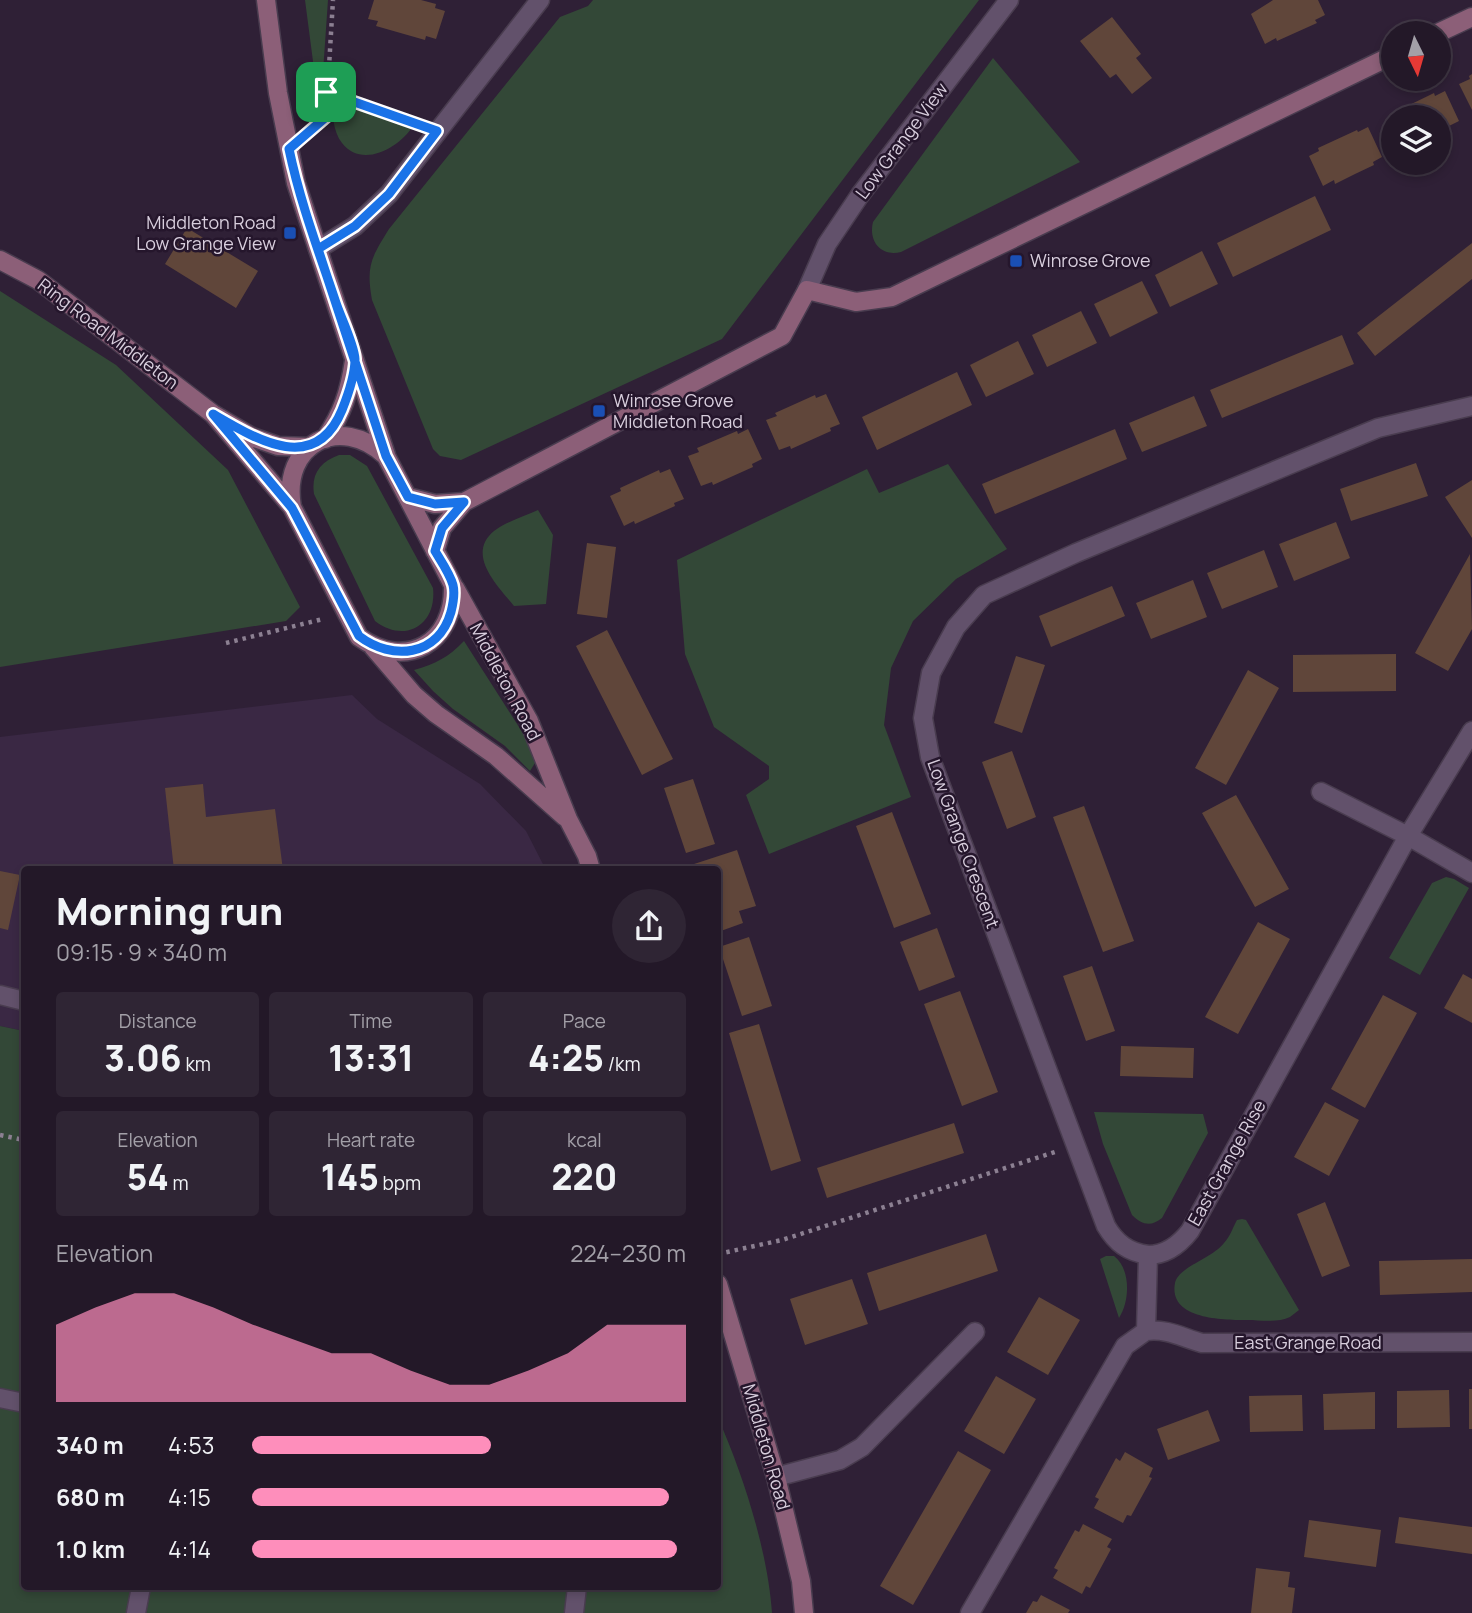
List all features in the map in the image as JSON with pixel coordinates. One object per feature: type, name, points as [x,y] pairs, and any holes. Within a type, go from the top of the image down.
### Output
[{"type":"street","name":"Middleton Road","points":[[266,0],[278,93],[296,183],[386,456],[453,585],[529,720],[590,866]]},
{"type":"street","points":[[318,249],[355,226],[389,194],[540,0]]},
{"type":"street","name":"Low Grange View","points":[[807,290],[827,244],[860,195],[1009,0]]},
{"type":"street","points":[[1451,27],[1472,17]]},
{"type":"street","points":[[435,551],[442,528],[464,502],[782,336],[807,290],[856,302],[892,297],[1381,61]]},
{"type":"street","name":"Ring Road Middleton","points":[[0,261],[38,280],[213,414],[252,437],[278,446],[318,443]]},
{"type":"street","name":"Middleton Road","points":[[355,358],[349,393],[339,418],[318,443],[299,459],[291,474],[289,491],[292,508],[359,636],[373,647],[414,695],[436,714],[496,756],[568,819]]},
{"type":"street","name":"Low Grange Crescent","points":[[1148,1255],[1125,1248],[1106,1226],[930,757],[923,718],[931,673],[956,627],[984,595],[1076,553],[1378,428],[1472,406]]},
{"type":"street","name":"Ring Road Middleton","points":[[213,414],[292,508]]},
{"type":"street","name":"Middleton Road","points":[[318,443],[342,435],[358,437],[373,444],[386,456]]},
{"type":"street","points":[[408,497],[435,504],[464,502]]},
{"type":"street","name":"Middleton Road","points":[[373,647],[390,652],[408,652],[425,646],[439,635],[449,620],[454,603],[453,585]]},
{"type":"street","name":"East Grange Rise","points":[[1148,1255],[1168,1251],[1181,1243],[1190,1231],[1408,836],[1472,730]]},
{"type":"street","points":[[1321,792],[1408,836],[1472,873]]},
{"type":"street","points":[[0,995],[21,1000]]},
{"type":"street","points":[[970,1613],[1125,1346],[1146,1331],[1148,1255]]},
{"type":"street","name":"Middleton Road","points":[[721,1294],[776,1477],[802,1581],[804,1613]]},
{"type":"street","name":"East Grange Road","points":[[1146,1331],[1159,1329],[1202,1343],[1472,1342]]},
{"type":"street","points":[[776,1477],[840,1460],[862,1447],[975,1332]]},
{"type":"street","points":[[0,1398],[21,1402]]},
{"type":"street","points":[[136,1613],[140,1590]]},
{"type":"street","points":[[574,1613],[577,1590]]},
{"type":"path","points":[[289,149],[326,117],[333,0]]},
{"type":"path","points":[[326,92],[437,131]]},
{"type":"path","points":[[226,643],[347,613]]},
{"type":"path","points":[[0,1135],[21,1139]]},
{"type":"path","points":[[721,1253],[782,1240],[1035,1160],[1076,1144]]},
{"type":"shaded area","points":[[352,695],[377,719],[480,784],[526,831],[544,866],[21,866],[21,1030],[0,1026],[0,737]]},
{"type":"green space","points":[[305,0],[328,0],[320,115]]},
{"type":"green space","points":[[593,0],[979,0],[722,339],[461,460],[440,456],[433,449],[372,300],[372,263],[389,229],[560,17],[588,6]]},
{"type":"green space","points":[[993,58],[1080,162],[901,252],[882,250],[873,236],[873,222]]},
{"type":"green space","points":[[332,99],[413,126],[399,142],[380,152],[370,155],[350,151],[337,133]]},
{"type":"green space","points":[[0,291],[116,365],[228,470],[300,607],[286,621],[0,667]]},
{"type":"green space","points":[[339,455],[350,455],[367,466],[433,588],[430,612],[417,627],[397,631],[375,621],[314,494],[314,480],[318,470]]},
{"type":"green space","points":[[948,464],[1007,549],[956,579],[913,621],[891,668],[884,725],[911,797],[769,854],[746,795],[769,779],[769,766],[714,727],[685,654],[677,560],[867,469],[879,493]]},
{"type":"green space","points":[[538,510],[553,535],[546,604],[514,606],[493,580],[484,560],[483,550],[486,540],[494,531]]},
{"type":"green space","points":[[464,641],[533,749],[535,763],[530,771],[505,746],[453,709],[414,670],[441,659]]},
{"type":"green space","points":[[1446,877],[1469,888],[1420,975],[1389,958],[1432,883]]},
{"type":"green space","points":[[0,1026],[21,1030],[21,1590],[721,1590],[721,1426],[760,1539],[772,1613],[0,1613]]},
{"type":"green space","points":[[1094,1112],[1203,1114],[1208,1133],[1158,1221],[1147,1224],[1132,1215],[1103,1144]]},
{"type":"green space","points":[[1237,1220],[1246,1220],[1299,1310],[1290,1317],[1269,1321],[1213,1318],[1189,1311],[1180,1304],[1175,1295],[1175,1283],[1182,1272],[1219,1248],[1228,1238]]},
{"type":"green space","points":[[1114,1256],[1120,1262],[1126,1277],[1127,1294],[1119,1318],[1100,1259]]},
{"type":"building","points":[[374,0],[421,0],[436,4],[435,8],[445,11],[436,39],[426,36],[425,40],[376,26],[378,21],[368,19]]},
{"type":"building","points":[[1273,0],[1318,0],[1325,15],[1315,20],[1317,23],[1265,44],[1251,14]]},
{"type":"building","points":[[1112,17],[1141,54],[1136,58],[1152,78],[1132,94],[1116,74],[1110,78],[1080,41]]},
{"type":"building","points":[[1472,74],[1472,110],[1459,84],[1470,79]]},
{"type":"building","points":[[1445,91],[1459,121],[1451,125],[1451,105],[1409,105],[1434,93],[1435,96]]},
{"type":"building","points":[[1368,127],[1381,158],[1373,162],[1374,165],[1335,184],[1334,180],[1323,186],[1309,156],[1319,151],[1318,148],[1357,130],[1358,132]]},
{"type":"building","points":[[1315,196],[1331,230],[1233,277],[1217,243]]},
{"type":"building","points":[[187,228],[258,271],[236,308],[165,264]]},
{"type":"building","points":[[1472,243],[1472,279],[1375,356],[1357,333]]},
{"type":"building","points":[[1202,251],[1218,284],[1170,307],[1155,275]]},
{"type":"building","points":[[1142,281],[1158,313],[1110,337],[1094,304]]},
{"type":"building","points":[[1081,311],[1097,343],[1047,367],[1032,335]]},
{"type":"building","points":[[1342,335],[1354,364],[1222,418],[1210,390]]},
{"type":"building","points":[[1018,341],[1034,374],[986,397],[970,365]]},
{"type":"building","points":[[957,372],[972,405],[877,450],[862,417]]},
{"type":"building","points":[[826,394],[840,424],[830,428],[831,431],[791,449],[790,446],[779,450],[766,420],[777,416],[775,413],[815,395],[816,398]]},
{"type":"building","points":[[1194,396],[1207,426],[1142,452],[1129,423]]},
{"type":"building","points":[[748,429],[762,459],[752,464],[753,467],[713,485],[712,482],[701,486],[688,456],[699,452],[697,448]]},
{"type":"building","points":[[1115,429],[1127,459],[995,514],[982,484]]},
{"type":"building","points":[[1416,463],[1428,496],[1351,521],[1340,489]]},
{"type":"building","points":[[670,469],[684,499],[674,503],[675,506],[635,524],[634,521],[624,526],[610,496],[621,491],[620,488],[659,470],[660,473]]},
{"type":"building","points":[[1472,480],[1472,538],[1445,497]]},
{"type":"building","points":[[1336,522],[1350,558],[1294,581],[1279,544]]},
{"type":"building","points":[[587,543],[616,547],[607,618],[577,614]]},
{"type":"building","points":[[1264,550],[1278,587],[1222,609],[1207,573]]},
{"type":"building","points":[[1470,554],[1472,629],[1448,671],[1415,653]]},
{"type":"building","points":[[1193,580],[1207,617],[1151,639],[1136,603]]},
{"type":"building","points":[[1112,586],[1125,616],[1051,647],[1039,616]]},
{"type":"building","points":[[607,630],[673,759],[642,775],[576,646]]},
{"type":"building","points":[[1396,654],[1396,691],[1293,692],[1293,655]]},
{"type":"building","points":[[1016,656],[1045,665],[1022,733],[994,723]]},
{"type":"building","points":[[1248,670],[1279,688],[1226,785],[1195,768]]},
{"type":"building","points":[[1012,751],[1036,817],[1007,829],[982,762]]},
{"type":"building","points":[[693,779],[715,844],[686,853],[664,788]]},
{"type":"building","points":[[203,784],[206,817],[275,809],[282,866],[174,866],[165,788]]},
{"type":"building","points":[[1236,795],[1289,889],[1255,907],[1202,813]]},
{"type":"building","points":[[1084,806],[1134,941],[1103,952],[1053,817]]},
{"type":"building","points":[[892,812],[931,914],[894,928],[856,826]]},
{"type":"building","points":[[737,850],[756,906],[739,911],[743,923],[721,931],[721,866],[691,865]]},
{"type":"building","points":[[0,871],[20,875],[8,930],[0,928]]},
{"type":"building","points":[[1258,922],[1290,939],[1238,1034],[1205,1017]]},
{"type":"building","points":[[937,928],[955,977],[919,991],[900,942]]},
{"type":"building","points":[[749,937],[772,1006],[742,1016],[721,946]]},
{"type":"building","points":[[1092,966],[1115,1031],[1086,1041],[1063,976]]},
{"type":"building","points":[[1463,974],[1472,979],[1472,1023],[1444,1008]]},
{"type":"building","points":[[960,991],[998,1092],[962,1106],[924,1004]]},
{"type":"building","points":[[1383,995],[1417,1013],[1365,1108],[1331,1089]]},
{"type":"building","points":[[759,1024],[801,1161],[771,1171],[729,1033]]},
{"type":"building","points":[[1121,1046],[1194,1048],[1193,1078],[1120,1076]]},
{"type":"building","points":[[1325,1102],[1359,1120],[1329,1176],[1294,1157]]},
{"type":"building","points":[[954,1123],[964,1153],[827,1198],[817,1168]]},
{"type":"building","points":[[1325,1202],[1350,1266],[1322,1277],[1297,1214]]},
{"type":"building","points":[[986,1234],[998,1271],[879,1311],[867,1273]]},
{"type":"building","points":[[1472,1259],[1472,1292],[1380,1295],[1379,1261]]},
{"type":"building","points":[[852,1279],[868,1324],[805,1345],[790,1299]]},
{"type":"building","points":[[1039,1297],[1080,1320],[1048,1375],[1007,1352]]},
{"type":"building","points":[[996,1376],[1036,1399],[1004,1454],[964,1431]]},
{"type":"building","points":[[1469,1389],[1472,1389],[1472,1429],[1469,1429]]},
{"type":"building","points":[[1449,1390],[1450,1427],[1397,1428],[1397,1391]]},
{"type":"building","points":[[1375,1392],[1375,1429],[1324,1430],[1323,1394]]},
{"type":"building","points":[[1302,1395],[1303,1431],[1250,1432],[1249,1396]]},
{"type":"building","points":[[1208,1410],[1220,1441],[1168,1460],[1157,1429]]},
{"type":"building","points":[[958,1451],[991,1470],[913,1605],[880,1586]]},
{"type":"building","points":[[1125,1452],[1153,1468],[1149,1477],[1152,1478],[1131,1516],[1127,1515],[1123,1523],[1094,1508],[1099,1499],[1095,1497],[1116,1458],[1120,1461]]},
{"type":"building","points":[[1399,1517],[1472,1527],[1472,1554],[1395,1543]]},
{"type":"building","points":[[1309,1520],[1381,1530],[1376,1567],[1304,1557]]},
{"type":"building","points":[[1083,1524],[1112,1539],[1107,1547],[1111,1549],[1090,1588],[1086,1586],[1082,1594],[1053,1578],[1058,1570],[1054,1568],[1075,1530],[1079,1532]]},
{"type":"building","points":[[1256,1568],[1290,1572],[1288,1587],[1295,1588],[1292,1613],[1251,1613]]},
{"type":"building","points":[[1041,1595],[1070,1610],[1068,1613],[1026,1613],[1033,1601],[1037,1602]]},
{"type":"place","name":"Middleton Road Low Grange View","points":[[290,233]]},
{"type":"place","name":"Winrose Grove","points":[[1016,261]]},
{"type":"place","name":"Winrose Grove Middleton Road","points":[[599,411]]},
{"type":"route","points":[[326,92],[326,117],[289,149],[296,183],[318,249],[355,358],[349,393],[339,418],[325,439],[310,447],[278,446],[252,437],[213,414],[292,508],[359,636],[373,647],[390,652],[408,652],[425,646],[439,635],[449,620],[454,603],[453,585],[435,551],[442,528],[464,502],[435,504],[408,497],[386,456],[355,358],[336,303],[318,249],[355,226],[389,194],[437,131],[326,92]]}]
